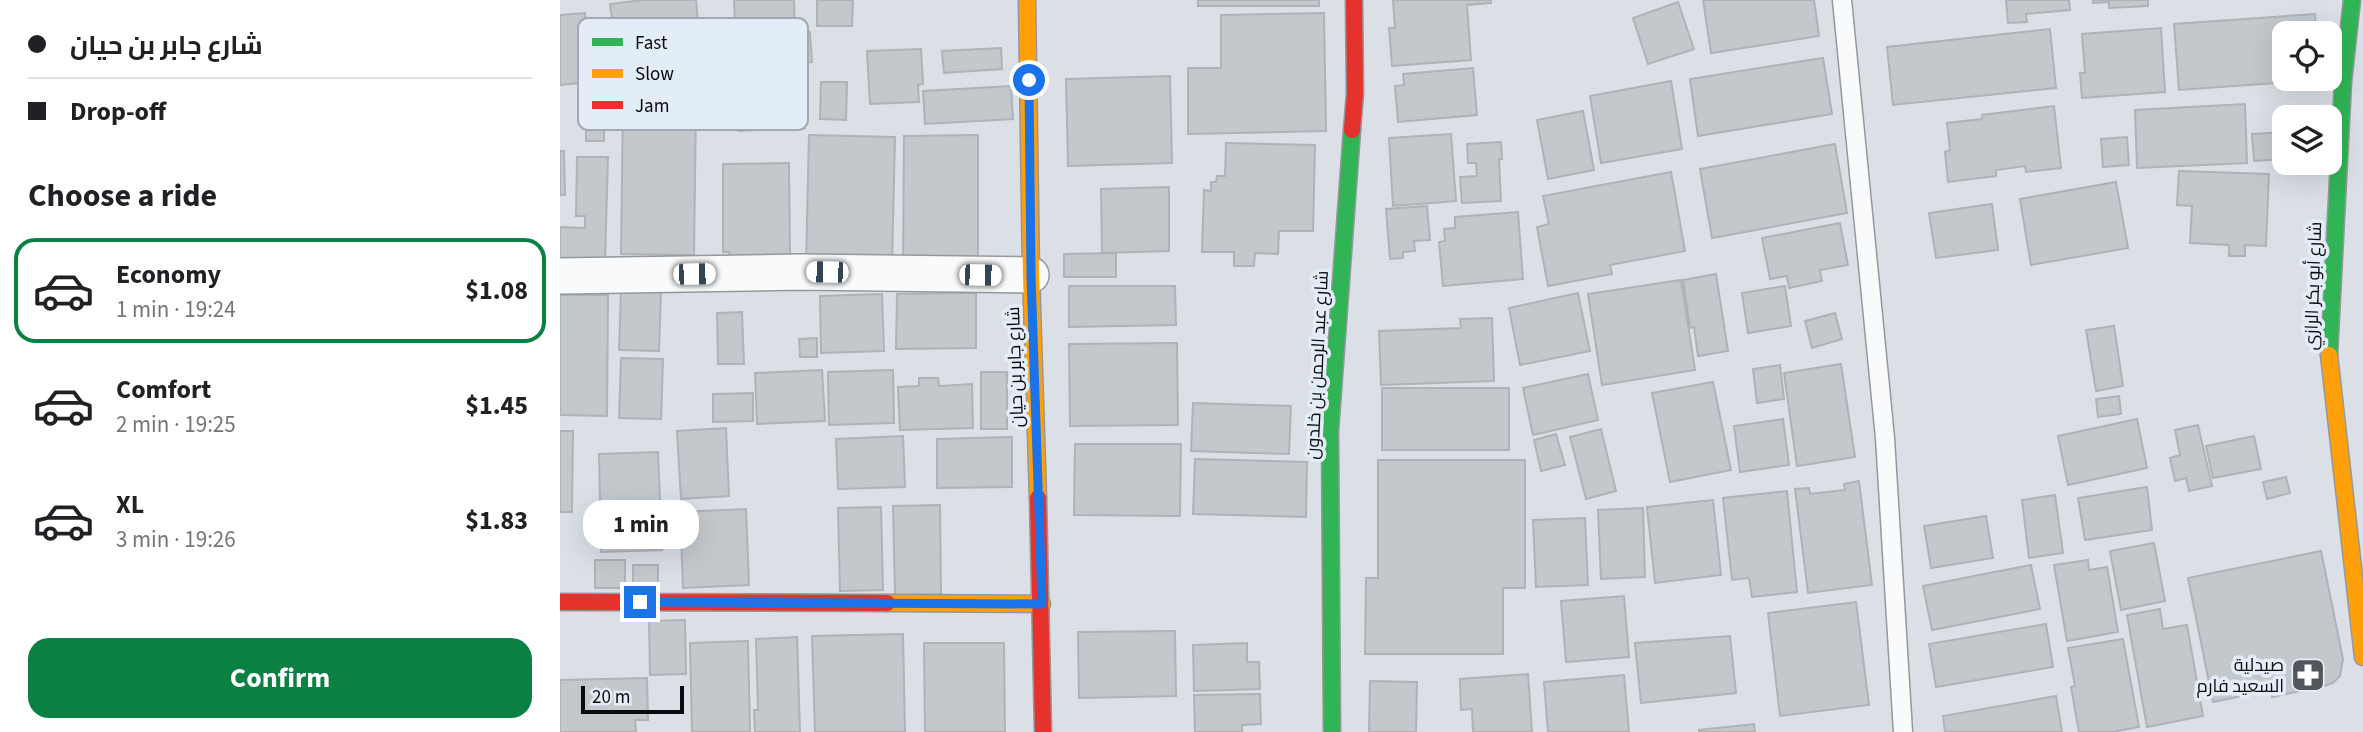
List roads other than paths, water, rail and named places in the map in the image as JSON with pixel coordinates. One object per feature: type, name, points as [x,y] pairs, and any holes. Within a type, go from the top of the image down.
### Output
[{"type":"street","name":"شارع جابر بن حيان","points":[[1027,0],[1043,732]]},
{"type":"street","name":"شارع عبد الرحمن بن خلدون","points":[[1332,732],[1330,431],[1355,93],[1354,0]]},
{"type":"street","name":"شارع أبو بكر الرازي","points":[[2352,0],[2353,80],[2328,349],[2363,657]]},
{"type":"street","points":[[560,276],[802,272],[1031,275]]},
{"type":"street","points":[[560,602],[1042,604]]},
{"type":"lane","points":[[1842,0],[1885,438],[1903,732]]},
{"type":"place","name":"صيدلية السعيد فارم","points":[[2308,675]]}]
